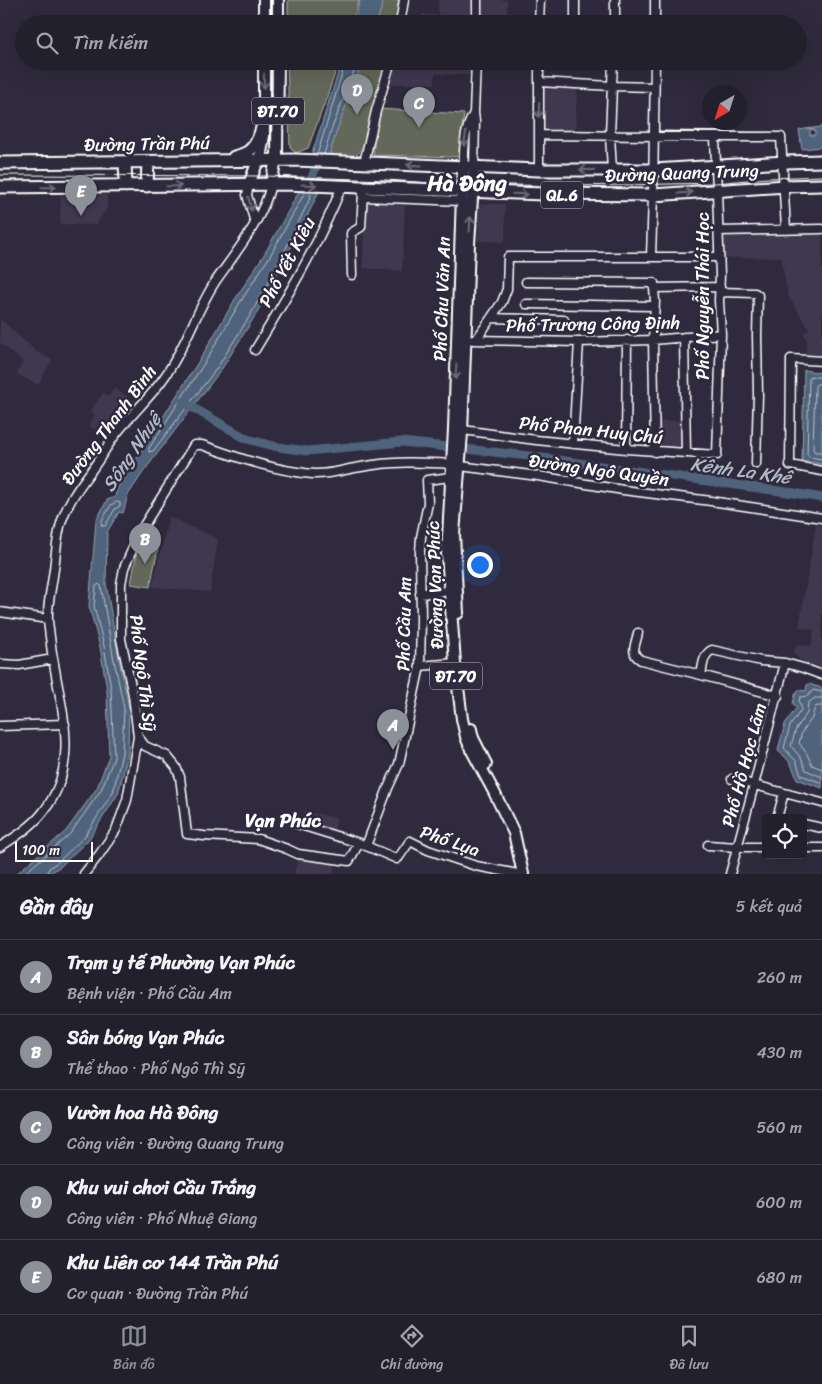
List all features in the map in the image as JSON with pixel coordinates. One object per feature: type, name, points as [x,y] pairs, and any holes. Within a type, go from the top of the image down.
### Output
[{"type":"highway","points":[[226,161],[245,154],[250,150],[260,136],[264,121]]},
{"type":"highway","name":"Đường Trần Phú","points":[[0,163],[258,160],[342,162]]},
{"type":"highway","name":"Đường Quang Trung","points":[[342,162],[469,164],[539,170],[653,170],[822,161]]},
{"type":"highway","points":[[125,162],[126,186]]},
{"type":"highway","points":[[147,186],[148,162]]},
{"type":"highway","name":"QL.6","points":[[0,187],[249,184],[338,186]]},
{"type":"highway","name":"Đường Quang Trung","points":[[338,186],[363,192],[466,196],[544,194],[653,195],[822,185]]},
{"type":"main road","points":[[264,0],[264,15]]},
{"type":"main road","points":[[278,0],[278,15]]},
{"type":"main road","name":"ĐT.70","points":[[249,184],[261,153],[264,136],[264,70]]},
{"type":"main road","name":"ĐT.70","points":[[271,184],[275,160],[278,70]]},
{"type":"main road","name":"Phố Chu Văn An","points":[[458,431],[466,196],[469,164]]},
{"type":"main road","name":"Phố Chu Văn An","points":[[460,397],[471,340],[463,301]]},
{"type":"main road","name":"ĐT.70","points":[[456,463],[458,431]]},
{"type":"main road","name":"Đường Vạn Phúc","points":[[456,463],[451,477],[462,697]]},
{"type":"main road","name":"Đường Vạn Phúc","points":[[456,463],[447,554],[446,591],[455,663],[473,738],[514,833],[523,874]]},
{"type":"main road","name":"Đường Vạn Phúc","points":[[497,791],[518,828],[528,874]]},
{"type":"street","points":[[402,15],[404,0]]},
{"type":"street","points":[[477,0],[477,15]]},
{"type":"street","points":[[539,15],[540,0]]},
{"type":"street","points":[[574,0],[575,15]]},
{"type":"street","points":[[615,0],[615,15]]},
{"type":"street","points":[[655,0],[655,15]]},
{"type":"street","points":[[364,163],[376,111],[388,70]]},
{"type":"street","points":[[469,164],[465,141],[468,124],[474,113],[476,70]]},
{"type":"street","points":[[539,70],[539,170]]},
{"type":"street","points":[[612,170],[610,136],[613,70]]},
{"type":"street","points":[[650,258],[655,70]]},
{"type":"street","points":[[540,82],[654,87]]},
{"type":"street","points":[[538,135],[781,137],[786,230]]},
{"type":"street","name":"Phố Nguyễn Thái Học","points":[[715,137],[721,334],[717,455]]},
{"type":"street","points":[[249,184],[247,195],[255,223]]},
{"type":"street","name":"Đường Thanh Bình","points":[[0,847],[44,812],[62,778],[66,756],[66,724],[53,659],[48,619],[50,589],[61,522],[75,494],[120,429],[163,379],[177,356],[209,292],[255,223],[271,184]]},
{"type":"street","name":"Phố Yết Kiêu","points":[[255,350],[295,284],[329,216],[338,186]]},
{"type":"street","points":[[352,275],[351,232],[361,227],[363,192]]},
{"type":"street","points":[[718,231],[822,229]]},
{"type":"street","points":[[471,340],[491,318],[502,302],[507,289],[508,258],[719,258]]},
{"type":"street","points":[[526,282],[654,283],[652,340],[655,452]]},
{"type":"street","points":[[654,288],[720,290],[755,293],[758,295],[756,464]]},
{"type":"street","points":[[526,304],[654,306]]},
{"type":"street","points":[[491,318],[564,320]]},
{"type":"street","name":"Phố Trương Công Định","points":[[471,340],[578,342],[652,340],[721,334]]},
{"type":"street","points":[[684,337],[686,453]]},
{"type":"street","points":[[626,449],[628,340]]},
{"type":"street","points":[[573,444],[578,342]]},
{"type":"street","points":[[822,361],[791,359],[790,465],[822,471]]},
{"type":"street","name":"Phố Phan Huy Chú","points":[[458,431],[655,452],[717,455]]},
{"type":"street","name":"Phố Ngô Thì Sỹ","points":[[84,874],[116,830],[127,800],[138,737],[133,696],[121,640],[120,584],[124,568],[141,530],[194,445],[202,444],[262,465],[315,474],[398,462],[456,463]]},
{"type":"street","name":"Đường Ngô Quyền","points":[[456,463],[623,490],[822,518]]},
{"type":"street","name":"Phố Cầu Am","points":[[362,844],[399,764],[420,666],[420,552],[428,503],[427,480],[451,477]]},
{"type":"street","points":[[421,594],[446,591]]},
{"type":"street","points":[[0,612],[48,619]]},
{"type":"street","points":[[638,633],[634,654],[641,660],[778,696]]},
{"type":"street","points":[[701,675],[706,655],[712,650],[761,661],[785,663],[822,675]]},
{"type":"street","points":[[0,664],[19,665],[53,659]]},
{"type":"street","points":[[420,666],[455,663]]},
{"type":"street","name":"Phố Hồ Học Lãm","points":[[730,874],[778,696],[785,663]]},
{"type":"street","points":[[0,726],[66,724]]},
{"type":"street","points":[[138,737],[145,746],[167,756],[177,770],[180,777],[186,834],[258,839],[298,854],[349,861],[362,844],[298,824]]},
{"type":"street","points":[[732,779],[822,803]]},
{"type":"street","points":[[778,814],[784,793]]},
{"type":"street","points":[[807,825],[822,828]]},
{"type":"street","name":"Phố Lụa","points":[[362,844],[396,859],[410,841],[428,850],[476,866],[518,874]]},
{"type":"street","points":[[708,844],[762,847]]},
{"type":"street","points":[[807,848],[822,848]]},
{"type":"shaded area","points":[[438,0],[471,0],[472,15],[438,15]]},
{"type":"shaded area","points":[[482,0],[507,0],[507,15],[482,15]]},
{"type":"shaded area","points":[[390,70],[472,70],[472,75],[435,74],[435,84],[387,84]]},
{"type":"shaded area","points":[[541,86],[577,88],[575,134],[542,133]]},
{"type":"shaded area","points":[[61,195],[107,195],[107,208],[96,225],[60,224]]},
{"type":"shaded area","points":[[365,202],[405,205],[402,271],[363,268]]},
{"type":"shaded area","points":[[482,204],[505,204],[505,242],[478,241],[479,207]]},
{"type":"shaded area","points":[[721,233],[822,235],[822,359],[805,357],[807,340],[803,333],[809,329],[788,296],[781,257],[721,258]]},
{"type":"shaded area","points":[[0,319],[37,352],[52,360],[38,385],[17,374],[23,362],[0,343]]},
{"type":"shaded area","points":[[114,388],[136,402],[109,437],[89,426],[95,415],[90,412],[103,393],[109,396]]},
{"type":"shaded area","points":[[658,421],[685,421],[684,451],[658,451]]},
{"type":"shaded area","points":[[169,517],[218,539],[210,592],[152,587]]},
{"type":"shaded area","points":[[816,524],[822,526],[822,668],[800,660],[794,653],[796,644],[811,646],[814,630],[799,627]]},
{"type":"shaded area","points":[[304,811],[337,818],[334,830],[302,821]]},
{"type":"shaded area","points":[[298,857],[335,863],[333,874],[294,874]]},
{"type":"green space","points":[[288,0],[359,0],[354,15],[288,15]]},
{"type":"green space","points":[[382,0],[403,0],[400,15],[378,15]]},
{"type":"green space","points":[[287,70],[336,70],[308,148],[296,153],[290,147]]},
{"type":"green space","points":[[358,70],[387,70],[364,145],[353,158],[341,159],[329,156],[335,130]]},
{"type":"green space","points":[[378,109],[464,114],[458,157],[373,155]]},
{"type":"green space","points":[[139,540],[159,544],[150,587],[131,584]]},
{"type":"water","points":[[360,0],[384,0],[379,15],[356,15]]},
{"type":"water","points":[[339,70],[360,70],[328,160],[310,160]]},
{"type":"water","points":[[822,127],[822,147],[802,149],[799,130],[812,128],[810,135],[815,135],[813,128]]},
{"type":"water","points":[[301,188],[320,189],[255,316],[221,370],[144,471],[128,495],[123,513],[119,512],[107,532],[106,584],[129,708],[128,754],[118,794],[89,839],[61,866],[49,874],[16,874],[66,831],[97,788],[109,756],[107,690],[100,647],[89,606],[96,521],[107,500],[115,497],[117,489],[202,356],[265,253]]},
{"type":"water","points":[[804,370],[822,373],[822,464],[802,461]]},
{"type":"water","points":[[809,684],[822,688],[822,788],[797,779],[791,764],[778,750],[785,724],[797,707],[793,704],[795,695],[798,690],[806,691]]},
{"type":"waterway","name":"Sông Nhuệ","points":[[308,190],[319,157]]},
{"type":"waterway","name":"Kênh La Khê","points":[[183,402],[247,439],[278,447],[307,451],[402,442],[529,456],[822,498]]},
{"type":"railway","points":[[0,175],[265,176],[445,184],[575,186],[716,183],[768,178],[822,176]]},
{"type":"place","name":"Khu vui chơi Cầu Trắng","points":[[357,115]]},
{"type":"place","name":"Vườn hoa Hà Đông","points":[[419,128]]},
{"type":"place","name":"Khu Liên cơ 144 Trần Phú","points":[[81,216]]},
{"type":"place","name":"Sân bóng Vạn Phúc","points":[[145,564]]},
{"type":"place","name":"Trạm y tế Phường Vạn Phúc","points":[[393,750]]},
{"type":"district","name":"Hà Đông","points":[[467,183]]},
{"type":"district","name":"Vạn Phúc","points":[[283,820]]}]
